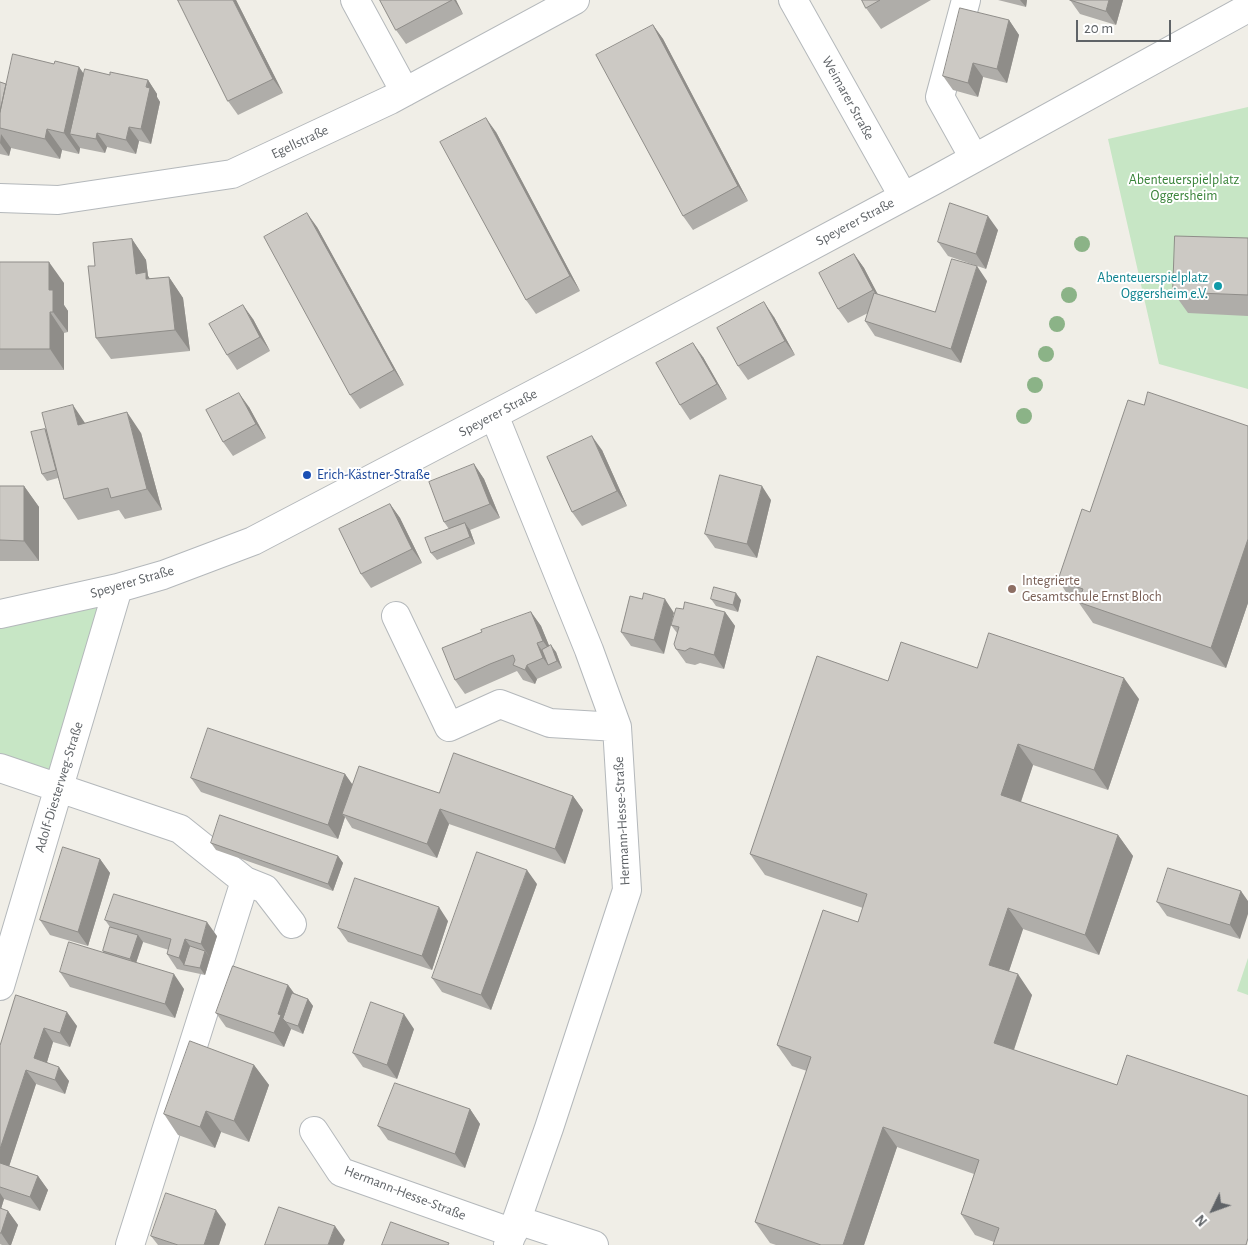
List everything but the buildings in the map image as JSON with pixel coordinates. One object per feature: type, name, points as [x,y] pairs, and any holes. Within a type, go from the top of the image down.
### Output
[{"type":"street","points":[[355,0],[405,92]]},
{"type":"street","name":"Weimarer Straße","points":[[793,0],[903,196]]},
{"type":"street","points":[[966,0],[940,97],[974,158]]},
{"type":"street","name":"Egellstraße","points":[[0,198],[58,200],[232,174],[405,92],[566,2]]},
{"type":"street","name":"Speyerer Straße","points":[[0,614],[118,588],[163,575],[253,541],[494,415],[974,158],[1248,8]]},
{"type":"street","name":"Hermann-Hesse-Straße","points":[[314,1131],[341,1172],[513,1233],[627,890],[617,728],[590,650],[494,415]]},
{"type":"street","name":"Adolf-Diesterweg-Straße","points":[[0,986],[118,588]]},
{"type":"street","points":[[396,616],[450,727],[500,704],[550,723],[617,728]]},
{"type":"street","points":[[0,768],[180,829],[245,881],[266,888],[292,924]]},
{"type":"street","points":[[130,1245],[245,881]]},
{"type":"street","points":[[513,1233],[594,1245]]},
{"type":"green space","name":"Abenteuerspielplatz Oggersheim","points":[[1248,107],[1248,389],[1159,364],[1108,139]]},
{"type":"green space","points":[[105,601],[54,775],[0,758],[0,624]]},
{"type":"green space","points":[[1248,958],[1248,995],[1237,991]]},
{"type":"place","name":"Abenteuerspielplatz Oggersheim e.V.","points":[[1218,286]]},
{"type":"place","name":"Erich-Kästner-Straße","points":[[307,475]]},
{"type":"place","name":"Integrierte Gesamtschule Ernst Bloch","points":[[1012,589]]}]
